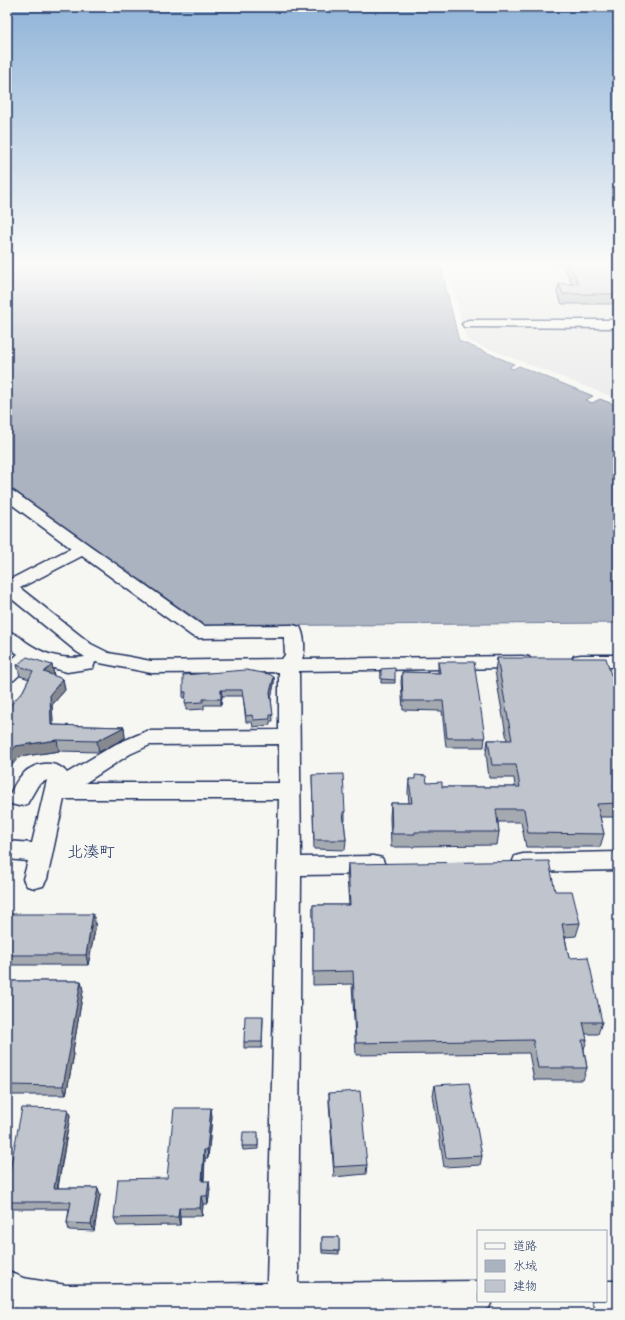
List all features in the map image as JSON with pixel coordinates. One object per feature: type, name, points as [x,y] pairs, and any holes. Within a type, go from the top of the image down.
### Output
[{"type":"street","points":[[7,494],[199,632],[293,631],[294,656],[289,664],[290,866],[282,1298]]},
{"type":"street","points":[[83,549],[8,586],[84,648],[104,659],[151,667],[289,664],[540,662]]},
{"type":"street","points":[[7,637],[30,654],[64,666],[86,663]]},
{"type":"street","points":[[7,676],[30,654]]},
{"type":"street","points":[[563,662],[618,661]]},
{"type":"street","points":[[55,791],[123,749],[147,738],[289,737]]},
{"type":"street","points":[[19,798],[27,784],[37,773],[50,771],[58,777],[35,879]]},
{"type":"street","points":[[55,791],[289,791]]},
{"type":"street","points":[[7,850],[41,853]]},
{"type":"street","points":[[500,863],[618,861]]},
{"type":"street","points":[[290,866],[391,864]]},
{"type":"street","points":[[7,1286],[17,1293],[66,1301],[477,1297]]},
{"type":"street","points":[[607,1297],[618,1297]]},
{"type":"shaded area","points":[[463,326],[618,326],[618,399],[466,340]]},
{"type":"water","points":[[7,325],[455,325],[459,341],[514,364],[509,367],[513,369],[519,366],[593,396],[586,400],[592,403],[600,399],[618,406],[618,623],[211,626],[207,630],[200,625],[202,623],[7,488]]},
{"type":"building","points":[[27,657],[52,665],[44,672],[63,679],[50,694],[51,725],[124,727],[97,741],[57,740],[16,746],[7,756],[7,709],[23,691],[33,671],[17,665]]},
{"type":"building","points":[[497,658],[606,658],[611,675],[618,675],[618,803],[597,804],[604,834],[528,833],[524,809],[496,809],[499,832],[415,832],[415,834],[392,834],[391,803],[412,803],[409,779],[415,779],[415,775],[426,776],[427,783],[442,782],[442,787],[520,787],[516,765],[492,765],[488,740],[512,740]]},
{"type":"building","points":[[438,662],[474,662],[485,738],[447,738],[443,701],[403,701],[402,672],[440,673]]},
{"type":"building","points":[[395,668],[395,680],[381,679],[381,669]]},
{"type":"building","points":[[246,670],[269,674],[274,677],[270,692],[273,715],[270,715],[270,719],[253,720],[252,715],[246,716],[242,690],[221,690],[221,699],[203,699],[203,702],[185,703],[186,692],[183,692],[183,675]]},
{"type":"building","points":[[343,774],[345,812],[343,812],[346,840],[314,840],[312,775]]},
{"type":"building","points":[[549,861],[555,891],[572,891],[580,923],[562,924],[569,958],[588,957],[602,1022],[583,1022],[587,1040],[582,1040],[587,1068],[538,1068],[533,1040],[356,1043],[353,971],[313,972],[313,905],[350,905],[348,864]]},
{"type":"building","points":[[7,914],[93,914],[86,955],[7,955]]},
{"type":"building","points":[[7,981],[81,981],[63,1086],[7,1085]]},
{"type":"building","points":[[245,1016],[263,1016],[262,1042],[244,1042]]},
{"type":"building","points":[[469,1083],[482,1156],[446,1158],[435,1085]]},
{"type":"building","points":[[360,1091],[367,1165],[334,1167],[329,1093]]},
{"type":"building","points":[[22,1108],[68,1109],[54,1188],[98,1188],[91,1224],[67,1223],[71,1202],[7,1202],[7,1185]]},
{"type":"building","points":[[174,1108],[211,1108],[207,1150],[204,1150],[202,1181],[209,1181],[207,1196],[201,1196],[200,1208],[179,1208],[178,1217],[114,1218],[118,1179],[167,1178]]},
{"type":"building","points":[[243,1132],[258,1132],[258,1146],[242,1146]]},
{"type":"building","points":[[322,1237],[339,1237],[339,1251],[322,1250]]},
{"type":"district","name":"北湊町","points":[[91,852]]}]
